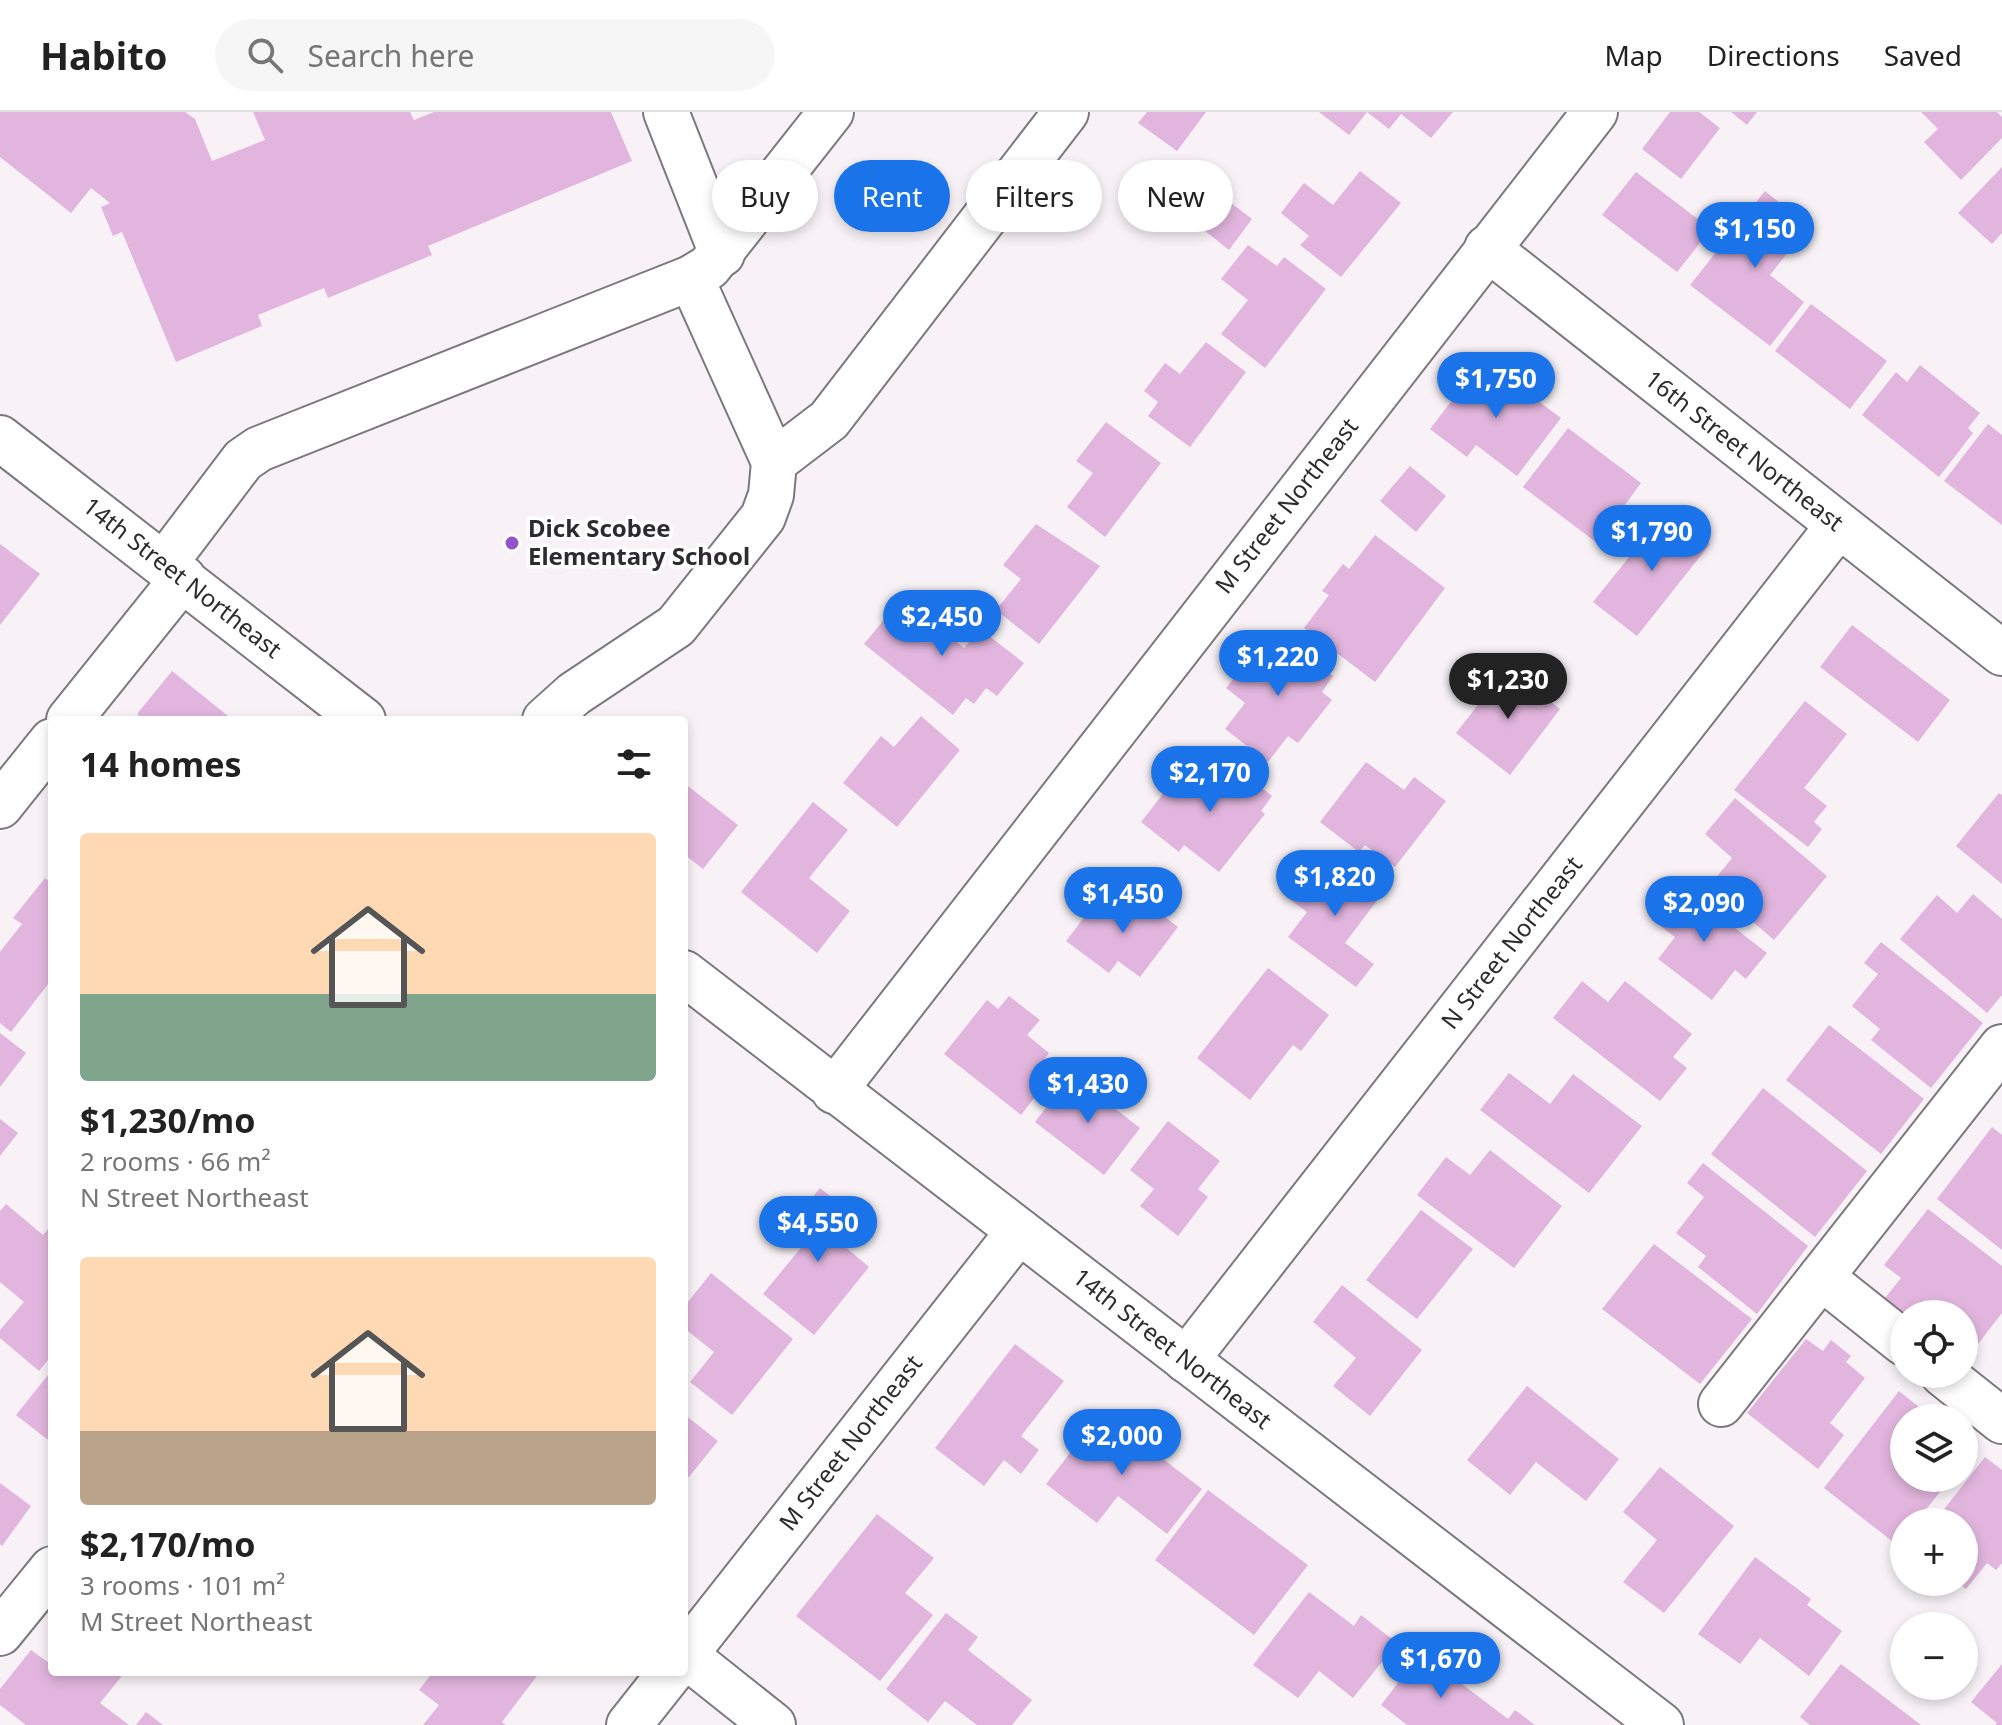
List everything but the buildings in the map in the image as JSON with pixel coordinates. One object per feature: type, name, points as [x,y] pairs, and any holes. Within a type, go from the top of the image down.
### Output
[{"type":"street","points":[[549,716],[574,694],[676,626],[763,517],[771,495],[774,462],[706,266],[666,112]]},
{"type":"street","points":[[72,716],[174,571],[243,460],[259,449],[706,266],[831,112]]},
{"type":"street","points":[[774,462],[829,420],[1066,112]]},
{"type":"street","name":"M Street Northeast","points":[[834,1091],[1595,112]]},
{"type":"street","name":"16th Street Northeast","points":[[1487,248],[2002,653]]},
{"type":"street","name":"14th Street Northeast","points":[[0,438],[358,716]]},
{"type":"street","name":"N Street Northeast","points":[[1186,1360],[1838,526]]},
{"type":"street","points":[[0,806],[48,746]]},
{"type":"street","name":"14th Street Northeast","points":[[688,976],[1661,1725]]},
{"type":"street","points":[[1721,1404],[2002,1047]]},
{"type":"street","name":"M Street Northeast","points":[[688,1650],[1019,1231]]},
{"type":"street","points":[[1821,1277],[1890,1332]]},
{"type":"street","points":[[1961,1388],[2002,1421]]},
{"type":"street","points":[[0,1633],[48,1574]]},
{"type":"street","points":[[688,1658],[773,1725]]},
{"type":"street","points":[[629,1725],[668,1676]]},
{"type":"place","name":"Dick Scobee Elementary School","points":[[512,543]]}]
